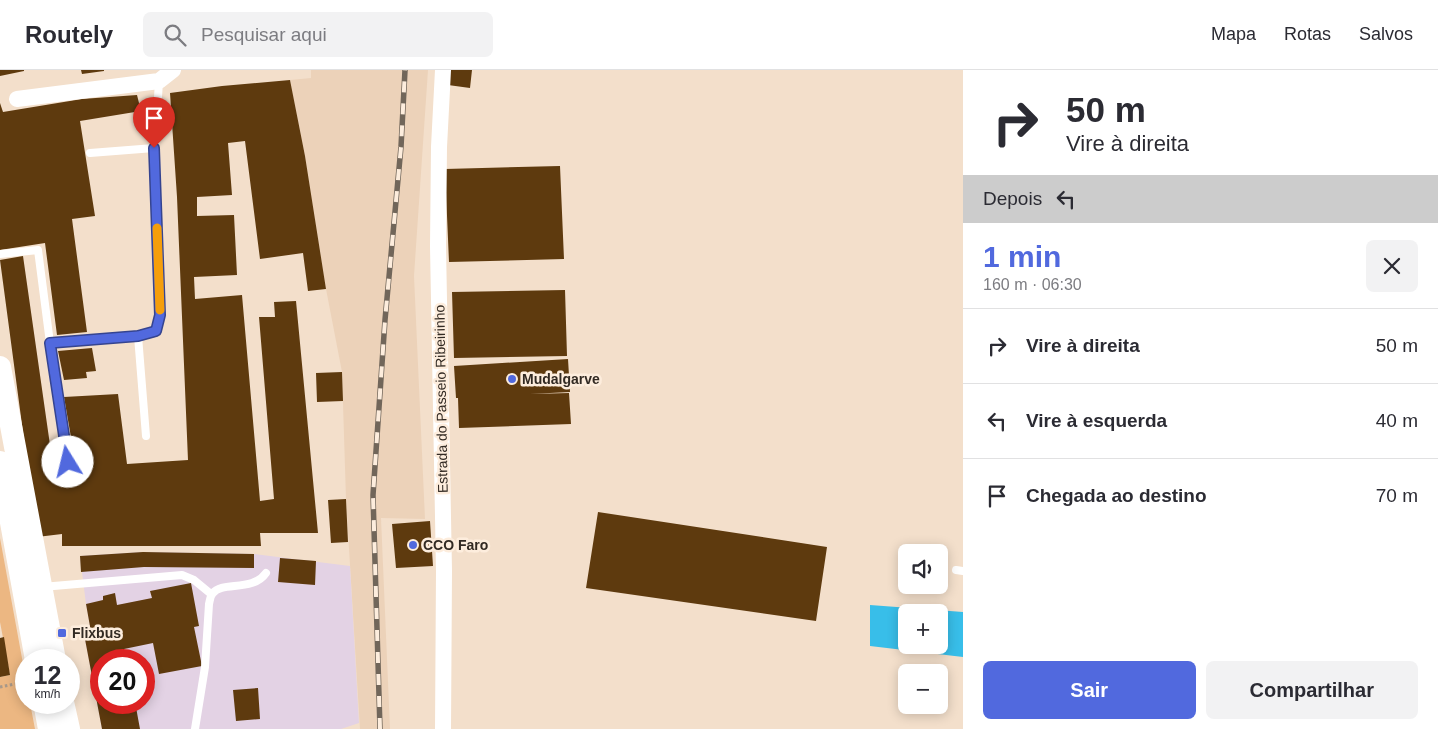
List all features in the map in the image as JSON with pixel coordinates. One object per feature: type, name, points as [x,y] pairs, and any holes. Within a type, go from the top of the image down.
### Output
[{"type":"main road","points":[[0,367],[53,649]]},
{"type":"main road","points":[[0,462],[34,649]]},
{"type":"main road","points":[[46,714],[48,729]]},
{"type":"main road","points":[[66,714],[69,729]]},
{"type":"street","points":[[17,99],[159,81],[173,70]]},
{"type":"street","name":"Estrada do Passeio Ribeirinho","points":[[443,70],[438,147],[438,226],[444,572],[443,729]]},
{"type":"lane","points":[[50,343],[138,336],[156,331],[160,315],[154,148],[159,81]]},
{"type":"lane","points":[[90,153],[154,148]]},
{"type":"lane","points":[[0,254],[38,250],[68,462]]},
{"type":"lane","points":[[138,336],[146,436]]},
{"type":"lane","points":[[195,729],[205,667],[211,594],[218,589],[259,581],[266,572]]},
{"type":"lane","points":[[40,588],[182,575],[194,580],[211,594]]},
{"type":"path","points":[[0,687],[15,684]]},
{"type":"shaded area","points":[[311,70],[428,70],[414,276],[425,519],[381,518],[390,729],[360,729],[346,499],[342,372],[290,80],[311,78]]},
{"type":"shaded area","points":[[0,538],[20,649],[15,649],[15,714],[32,714],[35,729],[0,729],[0,677],[10,675],[0,622]]},
{"type":"shaded area","points":[[143,552],[254,554],[350,566],[359,723],[341,729],[102,729],[99,714],[155,714],[155,649],[90,649],[90,666],[84,634],[91,632],[80,556]]},
{"type":"water","points":[[870,605],[898,607],[898,649],[870,646]]},
{"type":"water","points":[[948,611],[963,612],[963,657],[938,654],[948,654]]},
{"type":"building","points":[[0,70],[24,70],[24,71],[0,76]]},
{"type":"building","points":[[81,70],[104,70],[104,71],[82,74]]},
{"type":"building","points":[[449,70],[472,70],[470,88],[448,85]]},
{"type":"building","points":[[290,80],[305,156],[326,289],[308,291],[303,253],[260,259],[245,141],[228,143],[232,195],[197,197],[197,216],[234,215],[237,275],[194,277],[195,299],[242,295],[260,501],[274,499],[259,317],[275,317],[274,302],[296,301],[318,533],[260,533],[261,546],[62,546],[62,534],[37,537],[0,260],[23,256],[53,466],[76,466],[64,397],[118,394],[127,464],[188,460],[177,197],[170,93]]},
{"type":"building","points":[[137,95],[141,111],[80,121],[95,216],[72,219],[87,332],[57,335],[45,243],[0,250],[0,103],[3,112],[82,99]]},
{"type":"building","points":[[560,166],[564,259],[449,262],[445,169]]},
{"type":"building","points":[[565,290],[567,356],[454,358],[452,292]]},
{"type":"building","points":[[92,348],[96,371],[86,372],[87,378],[64,380],[58,351]]},
{"type":"building","points":[[568,359],[570,392],[530,394],[569,393],[571,424],[459,428],[454,366]]},
{"type":"building","points":[[342,372],[343,401],[317,402],[316,373]]},
{"type":"building","points":[[346,499],[348,542],[331,543],[328,500]]},
{"type":"building","points":[[598,512],[827,547],[816,621],[586,588]]},
{"type":"building","name":"CCO Faro","points":[[430,521],[433,566],[396,568],[392,524]]},
{"type":"building","points":[[143,552],[254,554],[254,568],[144,567],[81,572],[80,556]]},
{"type":"building","points":[[280,558],[316,561],[315,585],[278,582]]},
{"type":"building","points":[[191,583],[199,626],[194,627],[202,666],[159,674],[153,643],[124,649],[90,649],[90,666],[84,634],[91,632],[86,604],[103,600],[103,596],[115,593],[117,605],[152,598],[150,591]]},
{"type":"building","points":[[4,637],[10,675],[0,677],[0,638]]},
{"type":"building","points":[[258,688],[260,719],[236,721],[233,690]]},
{"type":"building","points":[[99,714],[137,714],[140,729],[102,729]]},
{"type":"railway","points":[[380,729],[373,495],[385,320],[401,147],[405,70]]},
{"type":"slow traffic","points":[[157,228],[160,310]]},
{"type":"place","name":"Mudalgarve","points":[[512,379]]},
{"type":"place","name":"CCO Faro","points":[[413,545]]},
{"type":"place","name":"Flixbus","points":[[62,633]]},
{"type":"route","points":[[68,462],[50,343],[138,336],[156,331],[160,315],[154,148]]}]
